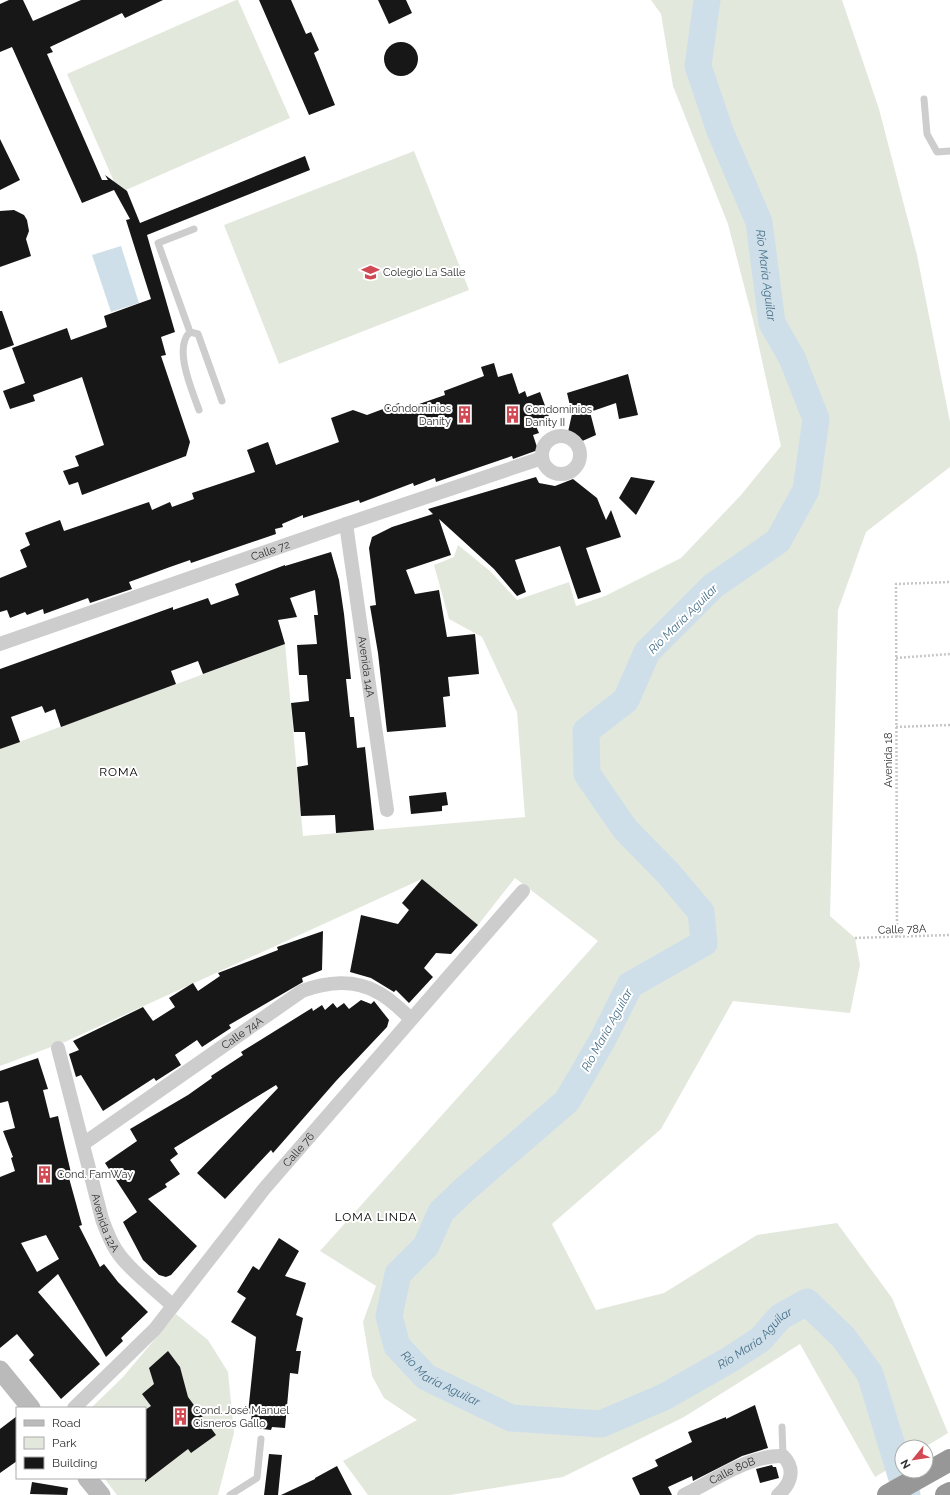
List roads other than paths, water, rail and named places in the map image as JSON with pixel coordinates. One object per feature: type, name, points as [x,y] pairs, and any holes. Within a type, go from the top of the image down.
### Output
[{"type":"highway","points":[[888,1495],[950,1460]]},
{"type":"highway","points":[[946,1495],[950,1493]]},
{"type":"main road","points":[[0,1370],[30,1407]]},
{"type":"main road","points":[[88,1479],[101,1495]]},
{"type":"street","name":"Calle 72","points":[[0,644],[542,458]]},
{"type":"street","name":"Avenida 14A","points":[[346,524],[387,810]]},
{"type":"street","name":"Calle 76","points":[[75,1407],[155,1329],[264,1189],[523,892]]},
{"type":"street","name":"Calle 74A","points":[[83,1144],[302,991],[326,984],[339,983],[368,987],[378,992],[411,1019]]},
{"type":"street","name":"Avenida 12A","points":[[58,1048],[102,1219],[109,1238],[121,1256],[172,1306]]},
{"type":"street","name":"Calle 80B","points":[[684,1495],[759,1459],[773,1456],[783,1456]]},
{"type":"street","points":[[778,1495],[789,1481],[792,1472],[789,1462],[783,1456]]},
{"type":"lane","points":[[924,99],[927,134],[937,152],[950,151]]},
{"type":"lane","points":[[190,332],[158,242],[194,229]]},
{"type":"lane","points":[[190,332],[198,334],[222,401]]},
{"type":"lane","points":[[190,332],[185,337],[182,347],[184,362],[199,410]]},
{"type":"lane","points":[[782,1427],[783,1456]]},
{"type":"lane","points":[[230,1495],[258,1478],[261,1439]]},
{"type":"waterway","name":"Río María Aguilar","points":[[707,0],[698,66],[720,131],[759,222],[772,323],[792,358],[816,419],[806,490],[778,541],[713,586],[647,652],[626,700],[586,731],[587,774],[625,829],[668,873],[701,912],[704,943],[630,985],[603,1039],[567,1101],[464,1190],[441,1212],[426,1246],[398,1274],[389,1316],[397,1346],[426,1377],[511,1418],[601,1424],[664,1397],[729,1360],[761,1339],[780,1317],[807,1302],[844,1338],[870,1374],[907,1495]]},
{"type":"place","name":"Colegio La Salle","points":[[370,272]]},
{"type":"place","name":"Condominios Danity","points":[[464,414]]},
{"type":"place","name":"Condominios Danity II","points":[[512,415]]},
{"type":"place","name":"Cond. FamWay","points":[[44,1174]]},
{"type":"place","name":"Cond. José Manuel Cisneros Gallo","points":[[180,1416]]},
{"type":"district","name":"ROMA","points":[[119,772]]},
{"type":"district","name":"LOMA LINDA","points":[[376,1217]]}]
